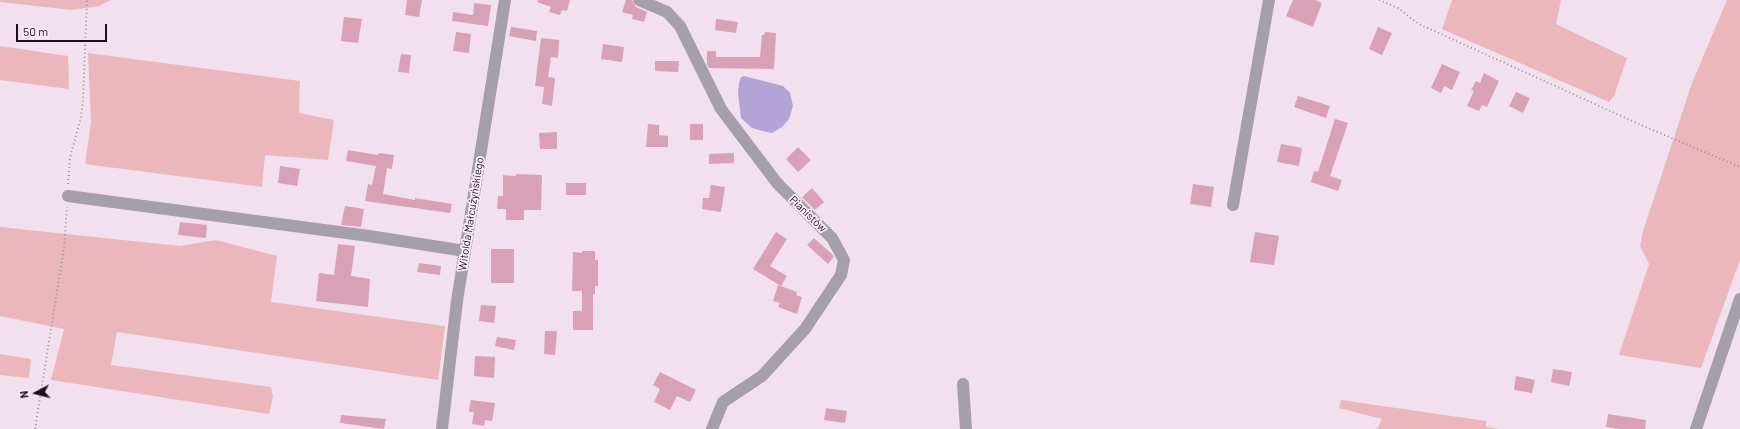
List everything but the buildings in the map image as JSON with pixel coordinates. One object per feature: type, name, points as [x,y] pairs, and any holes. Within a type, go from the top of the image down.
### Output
[{"type":"street","name":"Witolda Małcużyńskiego","points":[[442,429],[465,251],[505,0]]},
{"type":"street","name":"Pianistów","points":[[638,0],[667,12],[680,26],[721,109],[777,183],[832,238],[844,260],[841,275],[805,329],[762,376],[723,402],[712,429]]},
{"type":"street","points":[[1233,205],[1269,0]]},
{"type":"street","points":[[68,196],[368,236],[465,251]]},
{"type":"street","points":[[1696,429],[1740,299]]},
{"type":"street","points":[[963,384],[966,429]]},
{"type":"path","points":[[35,429],[64,248],[70,158],[81,117],[87,0]]},
{"type":"path","points":[[1380,0],[1398,8],[1419,24],[1640,125],[1740,167]]},
{"type":"shaded area","points":[[0,0],[111,0],[99,6],[72,10],[0,2]]},
{"type":"shaded area","points":[[1452,0],[1561,0],[1556,24],[1627,58],[1614,96],[1609,102],[1442,29]]},
{"type":"shaded area","points":[[1727,0],[1740,0],[1740,260],[1701,368],[1619,355],[1649,264],[1640,246],[1643,231],[1692,83]]},
{"type":"shaded area","points":[[0,46],[68,56],[69,89],[0,80]]},
{"type":"shaded area","points":[[88,53],[300,81],[299,113],[334,120],[328,160],[265,155],[262,187],[85,164],[91,122]]},
{"type":"shaded area","points":[[744,76],[783,86],[790,93],[793,106],[789,119],[782,127],[772,133],[762,131],[752,128],[741,118],[738,93],[741,77]]},
{"type":"shaded area","points":[[0,227],[180,246],[216,240],[277,256],[271,302],[445,326],[438,380],[117,332],[111,365],[271,387],[273,397],[269,414],[51,380],[64,329],[0,316]]},
{"type":"shaded area","points":[[0,354],[31,359],[29,378],[0,375]]},
{"type":"shaded area","points":[[1341,400],[1486,421],[1486,427],[1499,429],[1377,429],[1382,419],[1339,408]]}]
